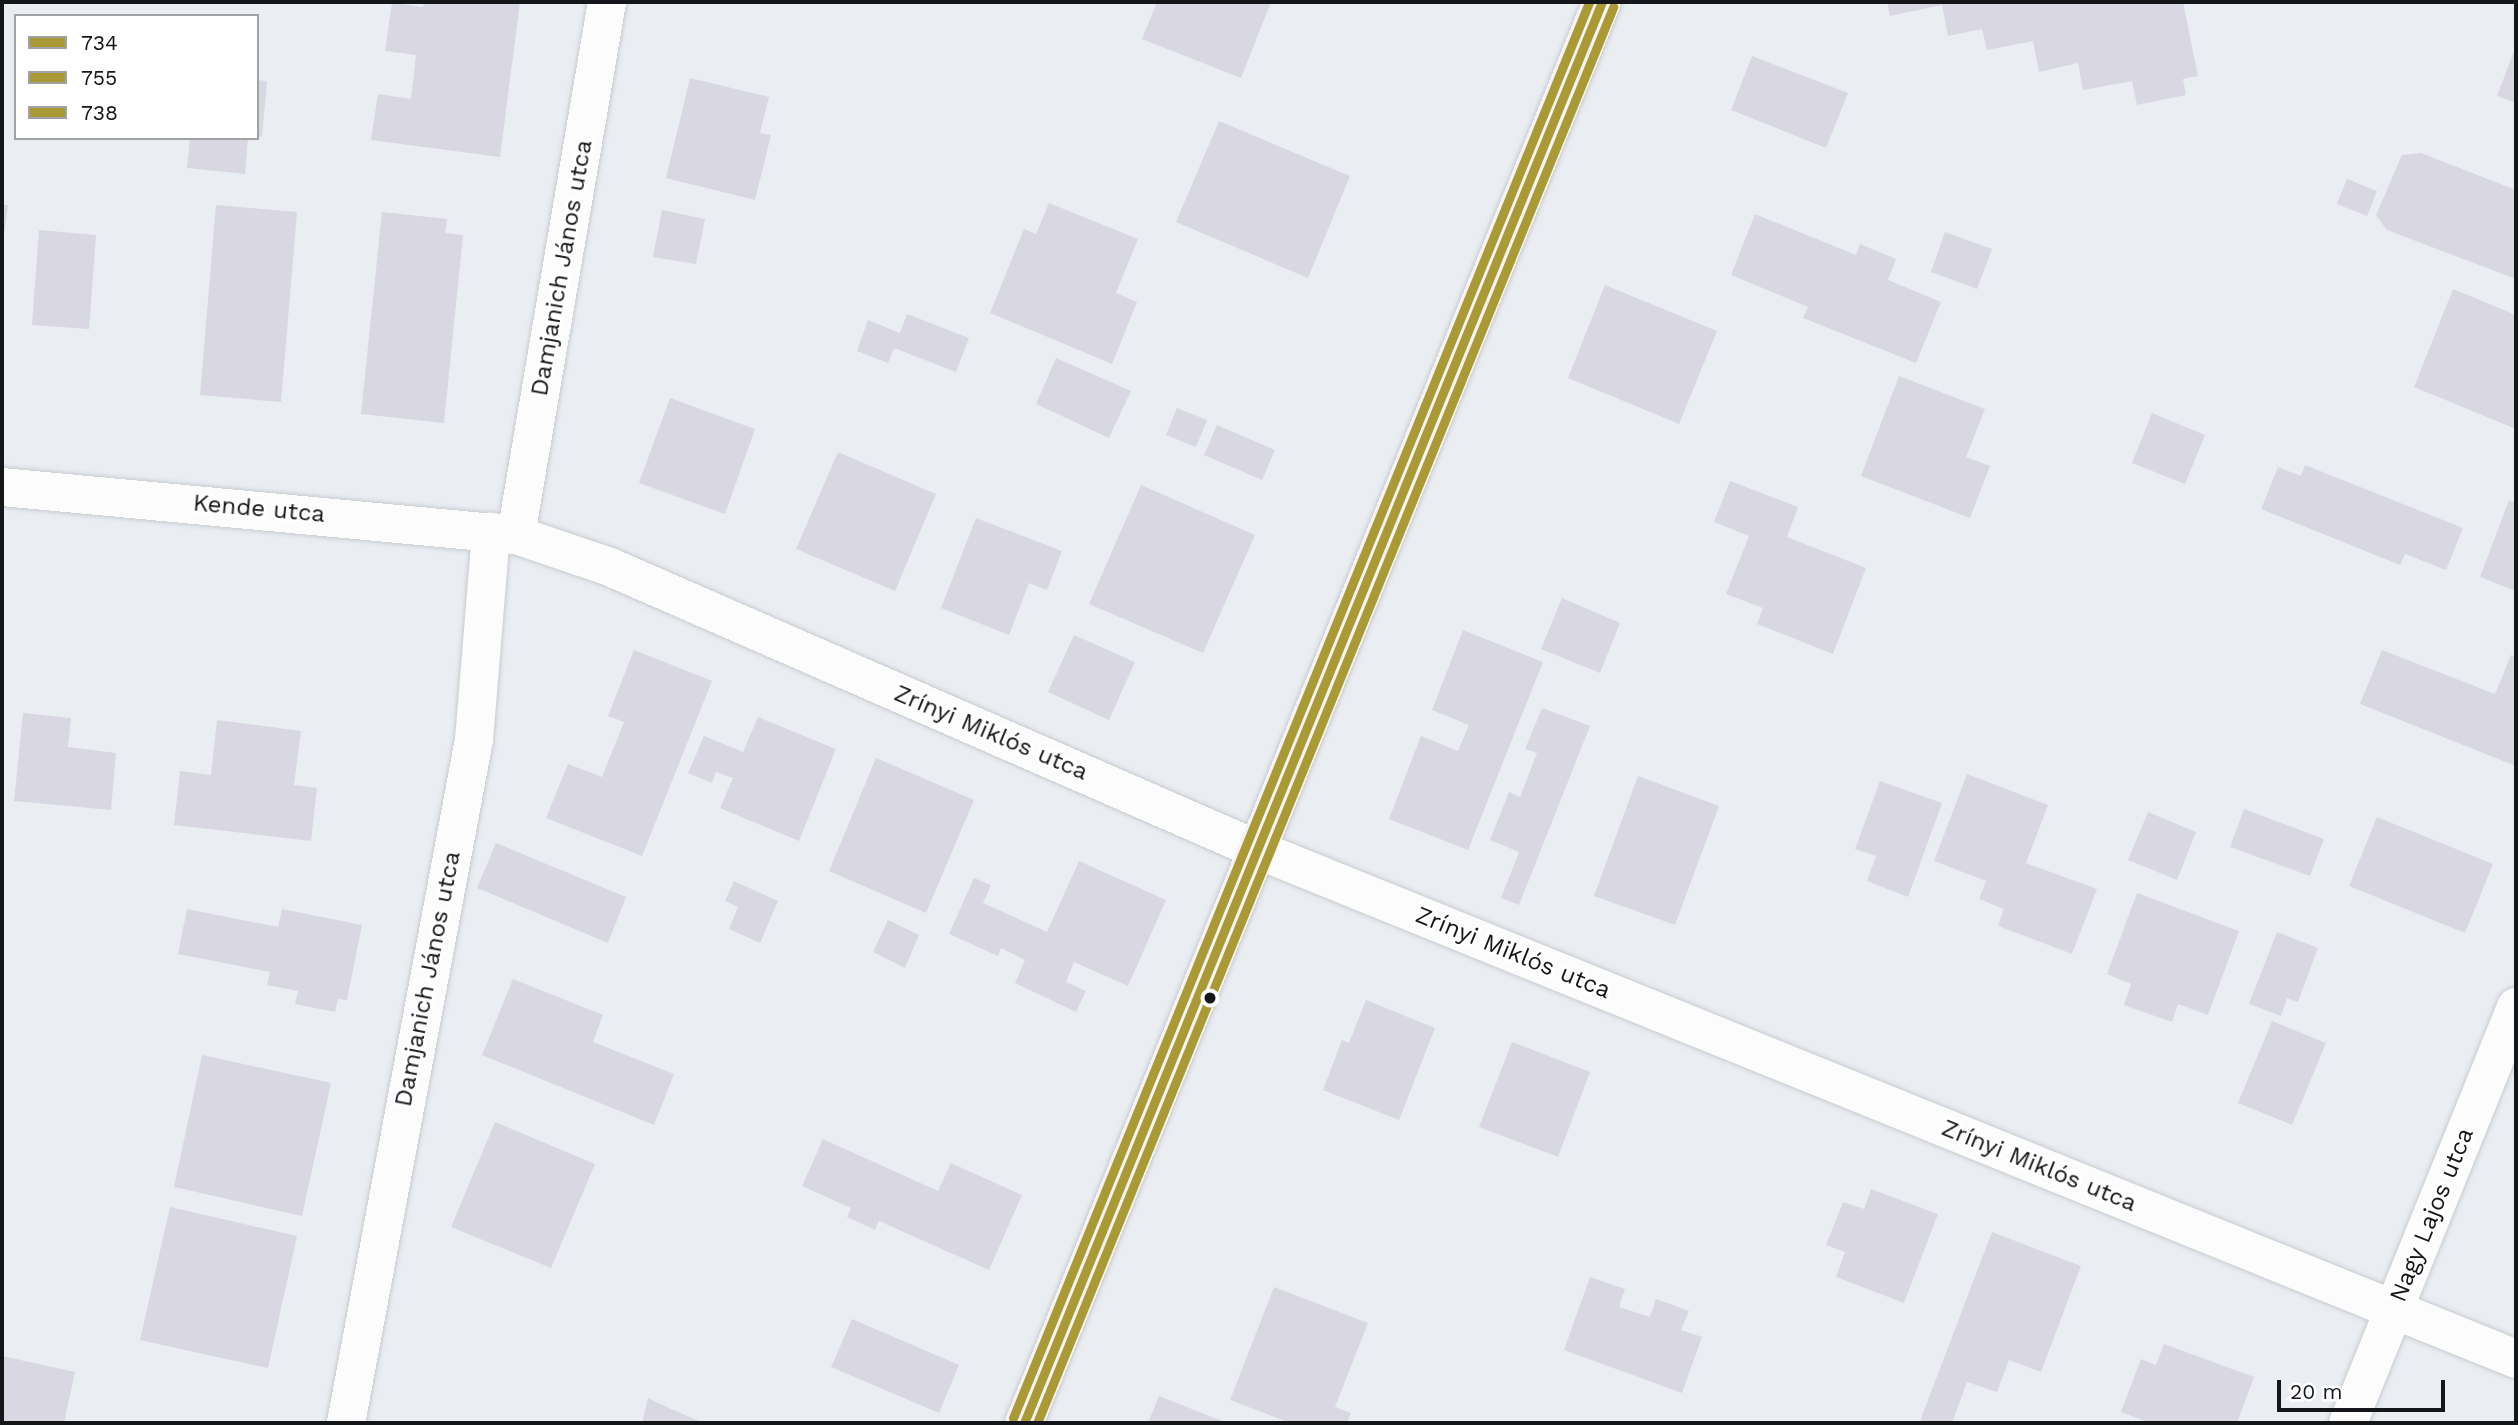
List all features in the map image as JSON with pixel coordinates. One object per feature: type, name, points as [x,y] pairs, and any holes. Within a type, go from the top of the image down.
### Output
[{"type":"street","name":"Damjanich János utca","points":[[346,1423],[474,740],[503,534],[607,2]]},
{"type":"street","points":[[1024,1423],[1602,2]]},
{"type":"street","name":"Kende utca","points":[[2,487],[503,534]]},
{"type":"street","name":"Zrínyi Miklós utca","points":[[503,534],[610,567],[1258,850],[2516,1359]]},
{"type":"street","name":"Nagy Lajos utca","points":[[2348,1423],[2516,1007]]},
{"type":"building","points":[[424,2],[520,2],[500,157],[371,140],[378,94],[411,99],[416,55],[385,51],[392,3],[423,7]]},
{"type":"building","points":[[1157,2],[1271,2],[1241,78],[1142,39]]},
{"type":"building","points":[[1887,2],[2183,2],[2198,76],[2183,79],[2186,95],[2137,105],[2132,81],[2083,90],[2078,63],[2039,72],[2033,41],[1987,50],[1982,29],[1948,36],[1942,5],[1890,16]]},
{"type":"building","points":[[2514,51],[2516,52],[2516,103],[2497,96]]},
{"type":"building","points":[[1752,56],[1848,93],[1826,148],[1731,110]]},
{"type":"building","points":[[690,78],[769,97],[760,133],[771,135],[755,200],[666,178]]},
{"type":"building","points":[[259,80],[267,81],[262,137],[259,136]]},
{"type":"building","points":[[1219,121],[1350,176],[1308,278],[1176,222]]},
{"type":"building","points":[[190,140],[248,140],[245,174],[187,168]]},
{"type":"building","points":[[2421,153],[2516,190],[2516,279],[2387,230],[2376,215],[2402,155]]},
{"type":"building","points":[[2347,179],[2377,191],[2367,216],[2337,204]]},
{"type":"building","points":[[1049,203],[1138,239],[1116,293],[1137,302],[1112,364],[990,313],[1024,229],[1036,234]]},
{"type":"building","points":[[2,205],[8,205],[3,242],[2,242]]},
{"type":"building","points":[[216,205],[297,212],[281,402],[200,395]]},
{"type":"building","points":[[662,210],[705,219],[696,264],[653,257]]},
{"type":"building","points":[[382,212],[447,219],[445,233],[463,235],[444,423],[361,414]]},
{"type":"building","points":[[1755,214],[1856,255],[1860,244],[1896,259],[1888,280],[1941,302],[1916,363],[1803,318],[1808,307],[1731,275]]},
{"type":"building","points":[[39,230],[96,235],[89,329],[32,325]]},
{"type":"building","points":[[1945,232],[1992,249],[1977,289],[1931,272]]},
{"type":"building","points":[[1605,285],[1717,331],[1679,424],[1568,378]]},
{"type":"building","points":[[2453,289],[2516,315],[2516,429],[2414,387]]},
{"type":"building","points":[[907,314],[969,338],[956,372],[894,348],[888,363],[857,351],[868,320],[900,333]]},
{"type":"building","points":[[1056,358],[1131,391],[1109,438],[1036,404]]},
{"type":"building","points":[[1899,376],[1985,409],[1966,457],[1990,466],[1970,518],[1861,476]]},
{"type":"building","points":[[670,398],[755,429],[725,514],[639,483]]},
{"type":"building","points":[[1177,408],[1207,420],[1196,447],[1166,435]]},
{"type":"building","points":[[2152,413],[2205,435],[2185,484],[2132,463]]},
{"type":"building","points":[[1217,425],[1275,450],[1262,480],[1204,455]]},
{"type":"building","points":[[838,452],[936,494],[895,591],[796,549]]},
{"type":"building","points":[[2305,465],[2463,528],[2446,570],[2405,554],[2400,565],[2261,509],[2278,467],[2301,476]]},
{"type":"building","points":[[1730,481],[1798,507],[1787,537],[1866,568],[1833,654],[1757,624],[1763,608],[1726,594],[1749,536],[1714,522]]},
{"type":"building","points":[[1141,485],[1255,535],[1203,653],[1089,604]]},
{"type":"building","points":[[2509,500],[2516,503],[2516,591],[2480,577]]},
{"type":"building","points":[[976,518],[1062,551],[1047,590],[1029,583],[1009,635],[941,608]]},
{"type":"building","points":[[1562,598],[1620,623],[1600,673],[1541,649]]},
{"type":"building","points":[[1463,630],[1543,662],[1468,850],[1389,819],[1421,736],[1458,751],[1469,725],[1432,710]]},
{"type":"building","points":[[1074,635],[1135,662],[1109,720],[1048,692]]},
{"type":"building","points":[[634,650],[712,681],[642,856],[546,818],[568,764],[602,777],[624,722],[608,716]]},
{"type":"building","points":[[2382,650],[2495,694],[2511,655],[2516,657],[2516,766],[2360,704]]},
{"type":"building","points":[[1542,708],[1590,726],[1519,905],[1501,898],[1519,852],[1490,840],[1509,792],[1520,797],[1537,753],[1525,749]]},
{"type":"building","points":[[23,713],[71,718],[68,747],[116,753],[111,810],[14,801]]},
{"type":"building","points":[[758,717],[836,749],[799,841],[720,808],[733,778],[716,772],[712,783],[688,773],[704,736],[743,752]]},
{"type":"building","points":[[217,720],[301,731],[294,785],[317,788],[311,841],[174,825],[180,771],[211,775]]},
{"type":"building","points":[[876,758],[974,800],[926,913],[829,871]]},
{"type":"building","points":[[1967,774],[2048,805],[2026,863],[2097,889],[2072,954],[1998,926],[2004,909],[1979,899],[1986,881],[1934,861]]},
{"type":"building","points":[[1638,776],[1719,806],[1675,925],[1594,896]]},
{"type":"building","points":[[1880,781],[1942,803],[1908,897],[1867,881],[1876,856],[1855,849]]},
{"type":"building","points":[[2244,809],[2324,839],[2310,876],[2230,847]]},
{"type":"building","points":[[2148,812],[2196,832],[2177,880],[2128,860]]},
{"type":"building","points":[[2377,817],[2493,864],[2465,933],[2349,886]]},
{"type":"building","points":[[496,843],[626,897],[608,943],[477,888]]},
{"type":"building","points":[[1079,861],[1166,900],[1128,986],[1074,962],[1066,982],[1086,991],[1076,1012],[1015,983],[1025,960],[1001,948],[998,956],[949,934],[974,878],[991,885],[983,903],[1047,932]]},
{"type":"building","points":[[734,881],[778,901],[760,943],[729,929],[738,907],[725,901]]},
{"type":"building","points":[[2137,893],[2239,931],[2208,1015],[2178,1004],[2172,1022],[2124,1005],[2131,984],[2107,974]]},
{"type":"building","points":[[187,909],[278,927],[282,909],[362,925],[347,1000],[338,999],[335,1012],[295,1004],[298,991],[267,985],[270,972],[178,954]]},
{"type":"building","points":[[888,920],[919,935],[905,968],[873,952]]},
{"type":"building","points":[[2277,932],[2318,948],[2298,1002],[2287,998],[2281,1016],[2249,1004]]},
{"type":"building","points":[[513,979],[603,1015],[593,1042],[674,1074],[654,1125],[482,1055]]},
{"type":"building","points":[[1366,1000],[1435,1028],[1399,1120],[1323,1090],[1342,1040],[1349,1043]]},
{"type":"building","points":[[2272,1021],[2326,1043],[2292,1125],[2238,1103]]},
{"type":"building","points":[[1512,1042],[1590,1072],[1558,1157],[1479,1127]]},
{"type":"building","points":[[202,1055],[331,1083],[302,1216],[174,1187]]},
{"type":"building","points":[[495,1122],[595,1164],[551,1268],[451,1227]]},
{"type":"building","points":[[823,1139],[938,1191],[951,1163],[1022,1195],[989,1270],[879,1221],[875,1230],[847,1217],[851,1208],[802,1186]]},
{"type":"building","points":[[1871,1189],[1938,1214],[1904,1303],[1836,1277],[1845,1252],[1826,1245],[1843,1202],[1864,1209]]},
{"type":"building","points":[[170,1207],[297,1236],[268,1368],[140,1340]]},
{"type":"building","points":[[1992,1232],[2081,1266],[2041,1372],[2009,1360],[1997,1392],[1967,1382],[1952,1423],[1925,1423],[1920,1421]]},
{"type":"building","points":[[1590,1277],[1625,1289],[1619,1307],[1650,1317],[1656,1299],[1689,1311],[1681,1330],[1702,1337],[1682,1393],[1564,1350]]},
{"type":"building","points":[[1274,1287],[1368,1323],[1335,1407],[1351,1413],[1347,1423],[1290,1423],[1230,1400]]},
{"type":"building","points":[[852,1319],[959,1365],[939,1413],[831,1367]]},
{"type":"building","points":[[2164,1344],[2254,1377],[2237,1423],[2150,1423],[2121,1412],[2141,1359],[2156,1365]]},
{"type":"building","points":[[2,1356],[75,1372],[64,1423],[2,1423]]},
{"type":"building","points":[[1159,1396],[1227,1423],[1148,1423]]},
{"type":"building","points":[[648,1398],[671,1409],[704,1423],[642,1423]]},
{"type":"transit line","name":"738","points":[[1013,1418],[1589,2]]},
{"type":"transit line","name":"734","points":[[1024,1423],[1602,2]]},
{"type":"transit line","name":"755","points":[[1037,1423],[1613,7]]}]
